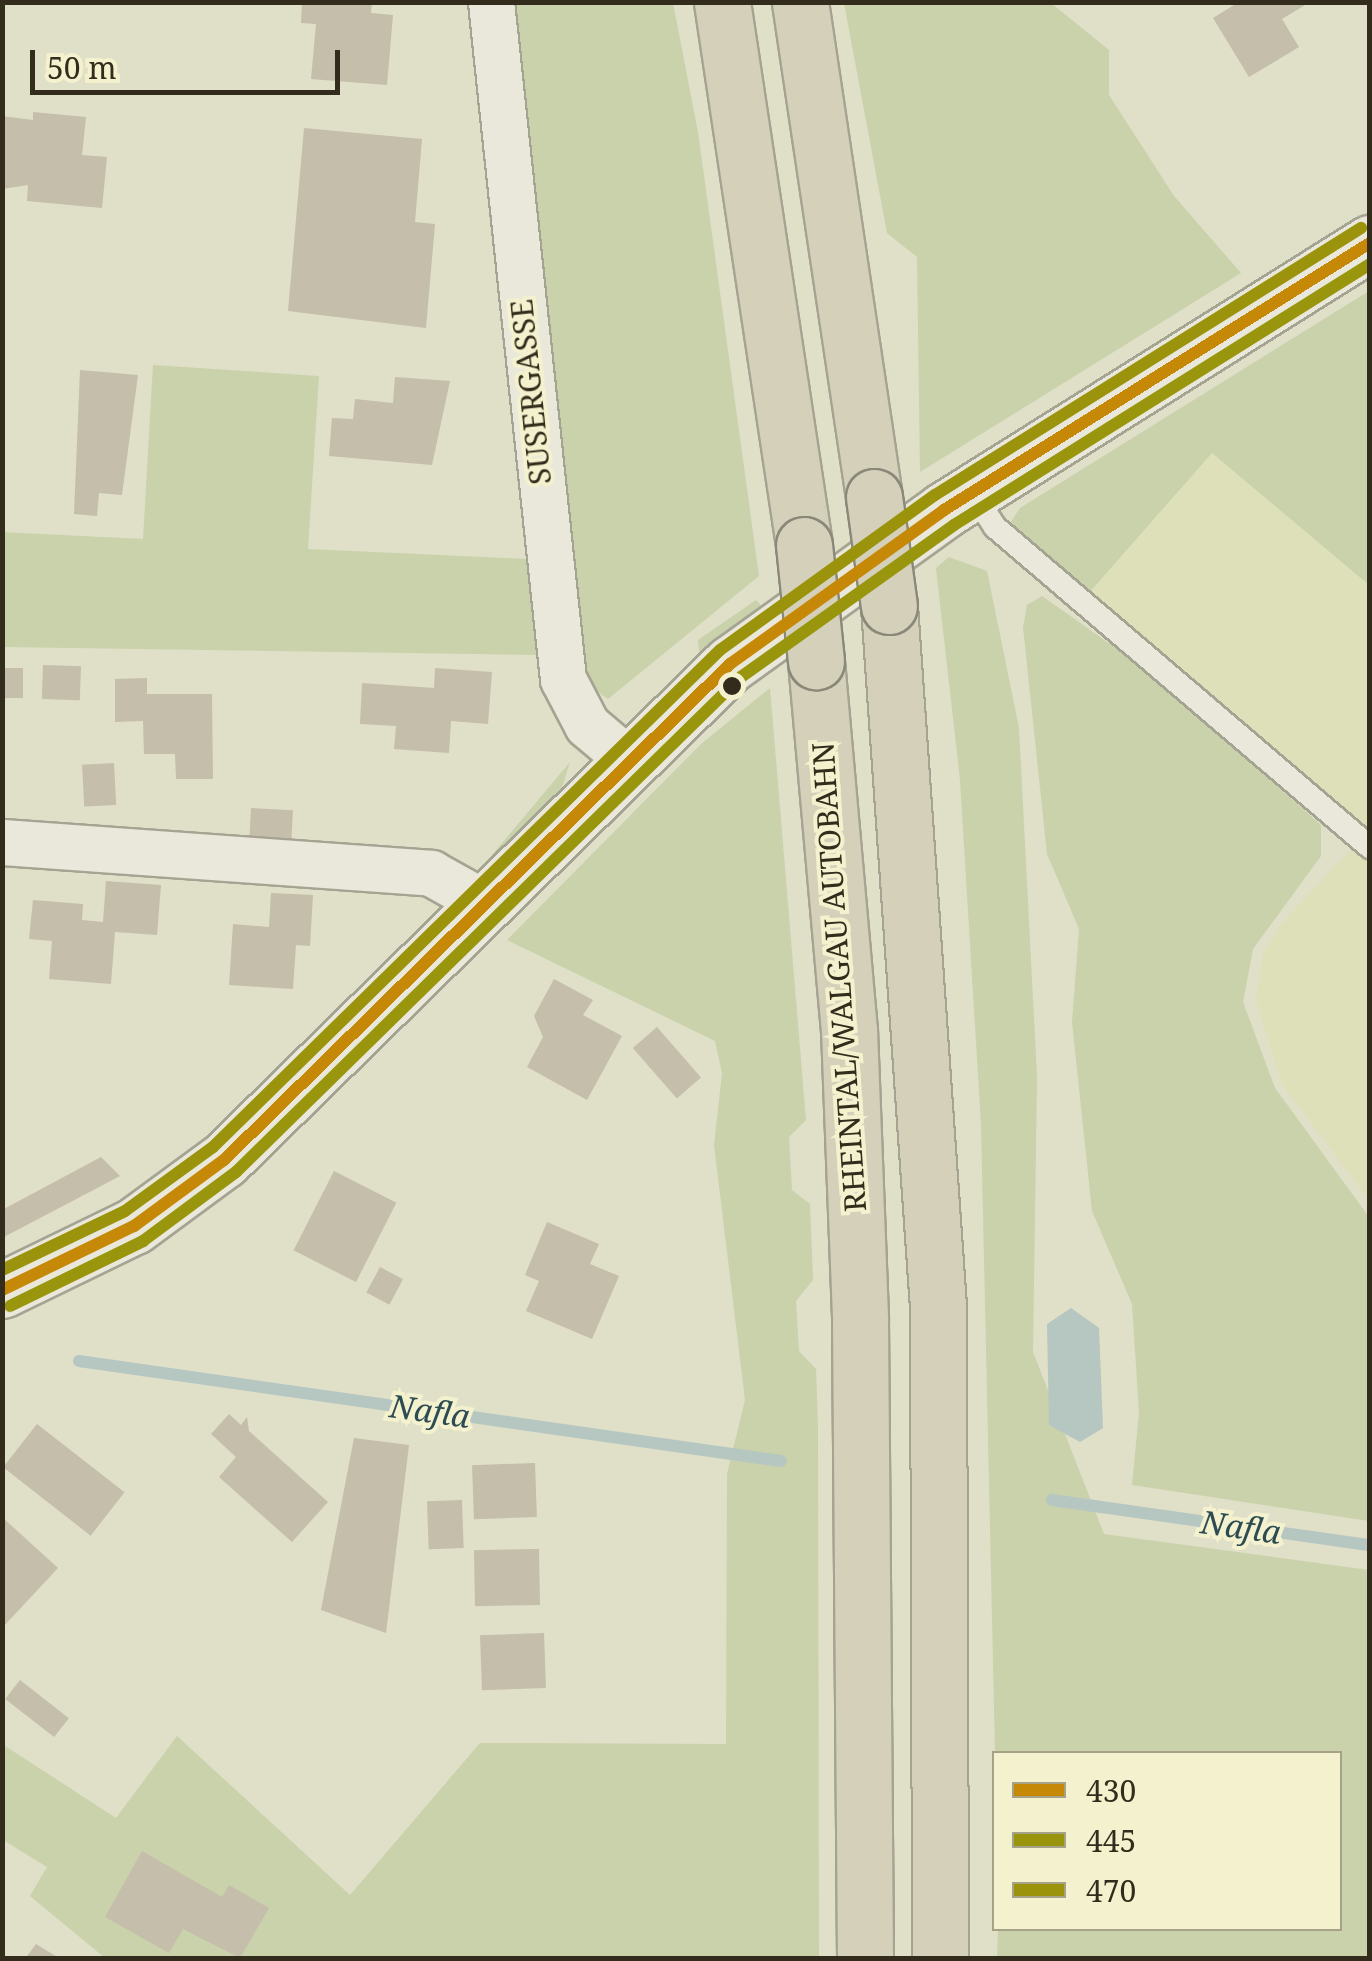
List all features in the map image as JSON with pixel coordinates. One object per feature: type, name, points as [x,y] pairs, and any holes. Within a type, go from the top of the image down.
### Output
[{"type":"highway","name":"RHEINTAL/WALGAU AUTOBAHN","points":[[722,2],[804,545],[816,661],[856,1224],[865,1958]]},
{"type":"highway","points":[[800,2],[874,497],[876,586],[938,1306],[940,1958]]},
{"type":"main road","points":[[2,1290],[87,1253],[186,1191],[484,902],[626,758],[730,664],[876,586],[972,492],[1370,242]]},
{"type":"street","name":"SUSERGASSE","points":[[492,2],[563,679],[588,725],[626,758]]},
{"type":"street","points":[[2,842],[432,873],[484,902]]},
{"type":"lane","points":[[972,492],[995,527],[1370,847]]},
{"type":"green space","points":[[507,3],[673,3],[698,132],[759,576],[608,699],[583,681]]},
{"type":"green space","points":[[844,3],[1051,3],[1109,50],[1109,95],[1174,196],[1241,273],[920,472],[917,257],[887,233]]},
{"type":"green space","points":[[1369,291],[1369,585],[1212,453],[1088,594],[1009,525],[1020,508]]},
{"type":"green space","points":[[153,365],[319,376],[308,549],[528,559],[538,655],[3,647],[2,532],[143,539]]},
{"type":"green space","points":[[1212,453],[1369,585],[1369,1200],[1282,1084],[1256,1001],[1263,954],[1281,924],[1360,840],[1081,602]]},
{"type":"green space","points":[[949,557],[987,571],[1019,728],[1037,1076],[1033,1352],[1104,1534],[1369,1570],[1369,1958],[997,1958],[998,1931],[1342,1931],[1342,1751],[995,1751],[981,1124],[960,780],[936,568]]},
{"type":"green space","points":[[1042,596],[1137,663],[1321,825],[1321,856],[1253,949],[1243,1002],[1275,1088],[1369,1217],[1369,1521],[1132,1485],[1139,1413],[1132,1304],[1092,1211],[1072,1022],[1079,929],[1047,854],[1023,627],[1027,605]]},
{"type":"green space","points":[[756,600],[763,608],[699,653],[698,640]]},
{"type":"green space","points":[[770,688],[806,1120],[789,1137],[792,1190],[810,1204],[813,1280],[796,1301],[799,1351],[816,1369],[818,1426],[819,1958],[105,1958],[30,1896],[47,1867],[3,1840],[2,1744],[116,1818],[177,1736],[350,1895],[480,1743],[726,1744],[727,1474],[745,1400],[714,1145],[722,1073],[715,1041],[507,940],[701,744]]},
{"type":"green space","points":[[570,762],[560,794],[491,857],[492,855]]},
{"type":"shaded area","points":[[1071,1308],[1099,1328],[1103,1428],[1080,1442],[1049,1425],[1047,1324]]},
{"type":"building","points":[[302,2],[372,2],[371,13],[393,15],[387,85],[311,79],[316,24],[301,23]]},
{"type":"building","points":[[1239,2],[1310,2],[1282,19],[1299,47],[1249,77],[1213,18]]},
{"type":"building","points":[[33,112],[86,117],[82,155],[107,157],[102,208],[27,201],[28,185],[2,189],[2,116],[33,120]]},
{"type":"building","points":[[304,128],[422,139],[415,222],[435,224],[426,328],[288,311]]},
{"type":"building","points":[[80,370],[138,375],[122,495],[99,493],[97,516],[74,514]]},
{"type":"building","points":[[395,377],[450,381],[432,465],[329,456],[332,418],[353,419],[355,399],[393,403]]},
{"type":"building","points":[[43,665],[81,666],[80,700],[42,699]]},
{"type":"building","points":[[2,668],[23,668],[23,698],[2,698]]},
{"type":"building","points":[[435,668],[492,672],[488,724],[451,721],[449,753],[394,749],[396,726],[360,724],[362,683],[434,688]]},
{"type":"building","points":[[147,678],[147,694],[212,694],[213,779],[176,779],[175,754],[144,754],[143,721],[115,722],[115,679]]},
{"type":"building","points":[[114,763],[116,805],[84,807],[82,765]]},
{"type":"building","points":[[251,808],[293,810],[291,843],[249,841]]},
{"type":"building","points":[[106,881],[161,885],[157,935],[115,932],[111,984],[49,979],[52,941],[29,939],[33,900],[83,904],[82,920],[103,922]]},
{"type":"building","points":[[271,893],[313,895],[310,946],[296,945],[293,989],[229,985],[233,924],[269,927]]},
{"type":"building","points":[[554,979],[593,1000],[583,1015],[622,1036],[587,1100],[527,1067],[543,1037],[534,1016]]},
{"type":"building","points":[[657,1027],[701,1078],[677,1099],[633,1048]]},
{"type":"building","points":[[101,1157],[120,1176],[2,1238],[2,1210]]},
{"type":"building","points":[[334,1171],[396,1203],[356,1282],[294,1250]]},
{"type":"building","points":[[547,1222],[599,1244],[590,1264],[619,1276],[592,1339],[526,1311],[539,1281],[525,1275]]},
{"type":"building","points":[[380,1267],[403,1279],[389,1305],[366,1293]]},
{"type":"building","points":[[229,1414],[241,1425],[247,1417],[249,1431],[328,1502],[292,1542],[219,1477],[236,1457],[211,1434]]},
{"type":"building","points":[[37,1424],[124,1492],[91,1536],[3,1467]]},
{"type":"building","points":[[354,1438],[409,1445],[386,1633],[321,1610]]},
{"type":"building","points":[[535,1463],[537,1517],[474,1519],[472,1465]]},
{"type":"building","points":[[462,1500],[464,1548],[429,1549],[427,1501]]},
{"type":"building","points":[[2,1517],[58,1568],[2,1628]]},
{"type":"building","points":[[539,1549],[540,1605],[475,1606],[474,1550]]},
{"type":"building","points":[[544,1633],[546,1688],[482,1690],[480,1635]]},
{"type":"building","points":[[20,1680],[69,1718],[54,1737],[5,1699]]},
{"type":"building","points":[[142,1851],[222,1897],[229,1885],[269,1908],[240,1958],[183,1929],[169,1953],[105,1917]]},
{"type":"building","points":[[36,1944],[59,1958],[27,1956]]},
{"type":"waterway","name":"Nafla","points":[[79,1361],[781,1461]]},
{"type":"waterway","name":"Nafla","points":[[1052,1500],[1370,1545]]},
{"type":"transit line","name":"470","points":[[2,1270],[125,1211],[213,1147],[720,650],[935,495],[1361,228]]},
{"type":"transit line","name":"430","points":[[2,1290],[134,1226],[224,1160],[730,664],[944,510],[1370,243]]},
{"type":"transit line","name":"445","points":[[10,1306],[143,1241],[236,1172],[741,677],[954,525],[1370,264]]}]
